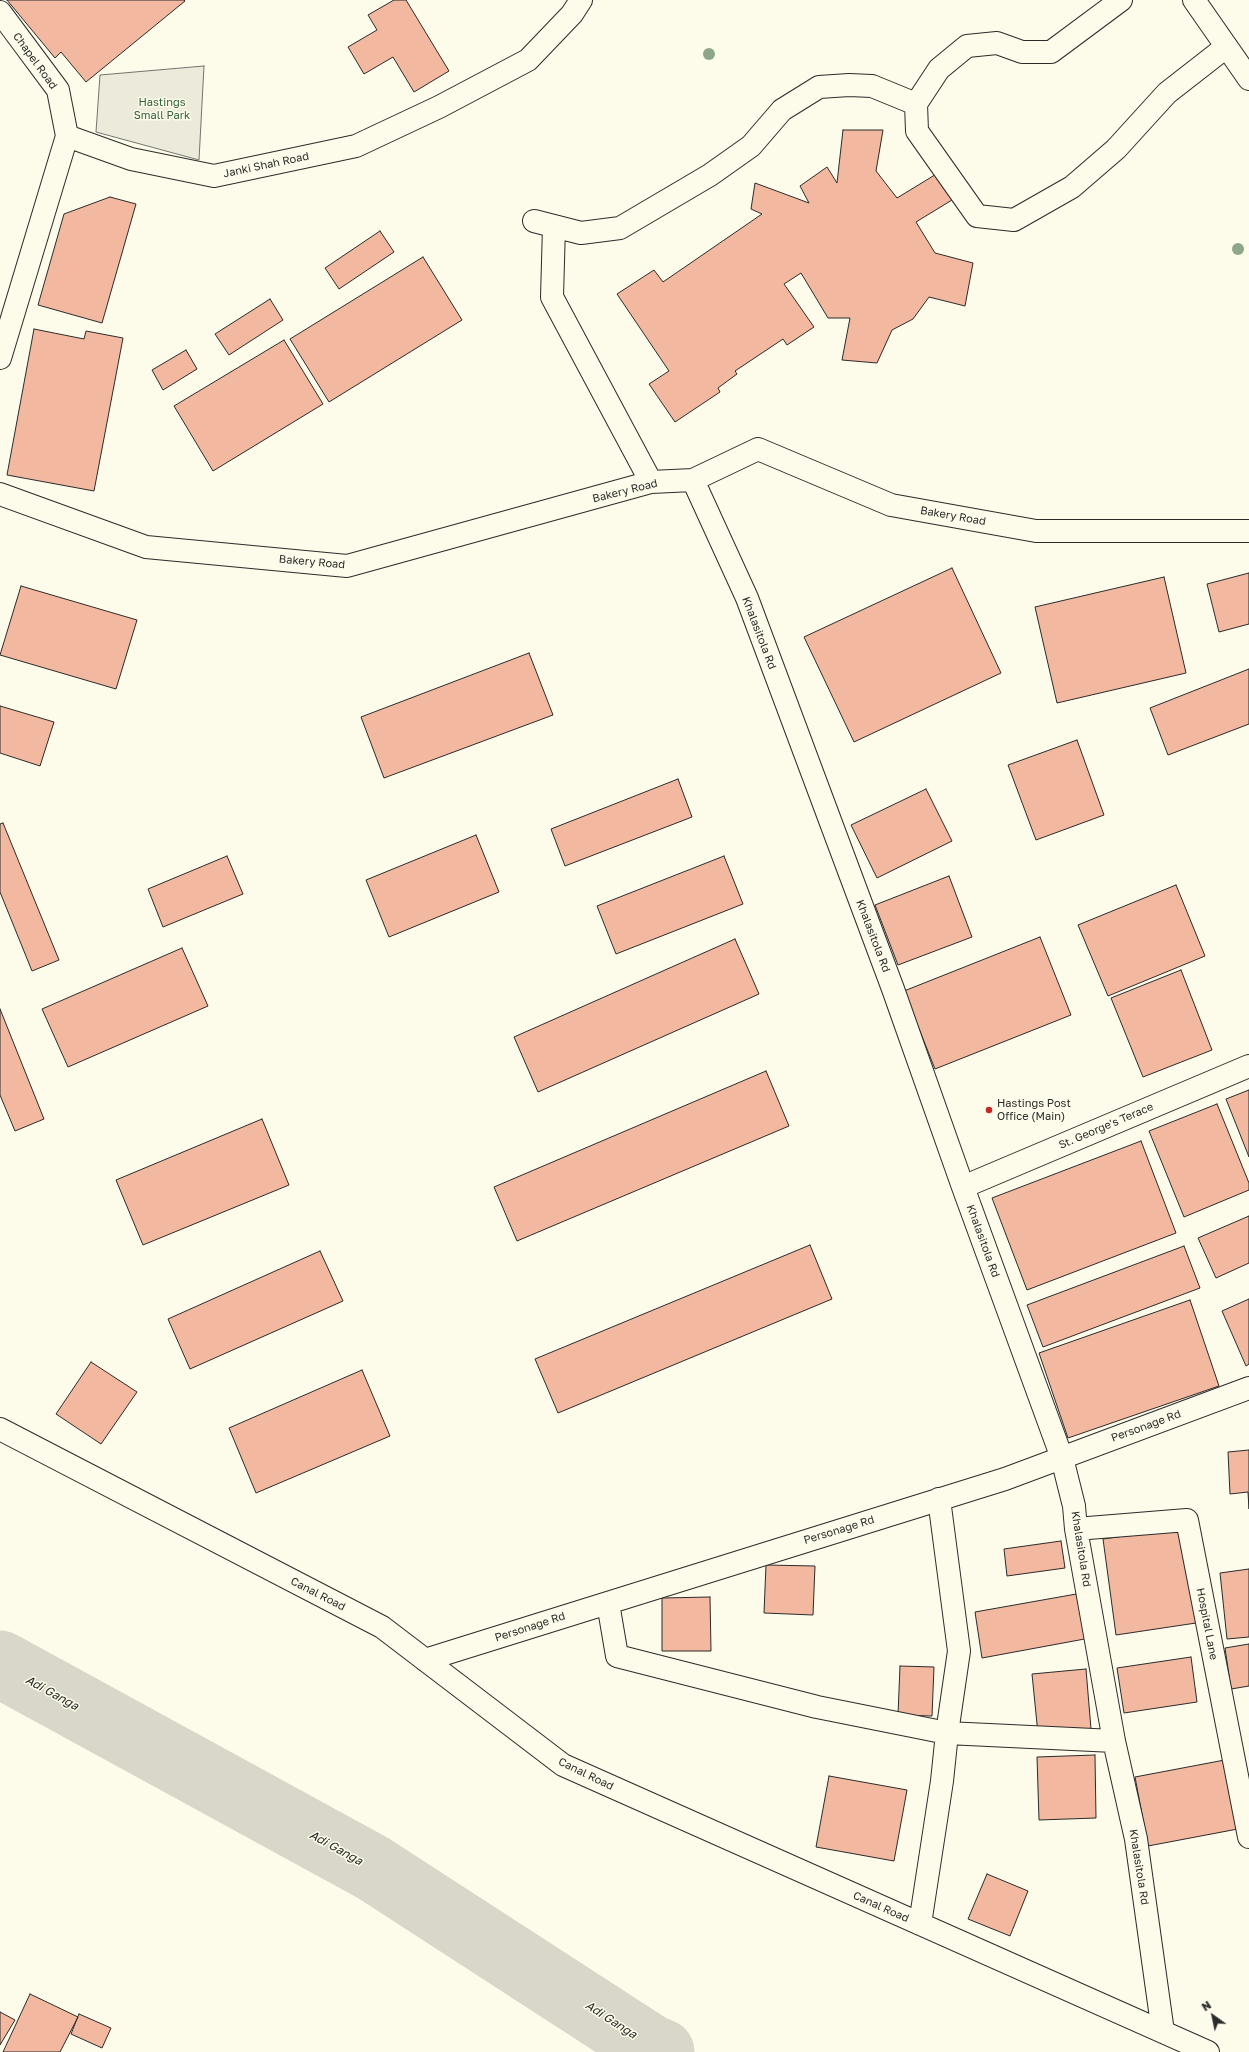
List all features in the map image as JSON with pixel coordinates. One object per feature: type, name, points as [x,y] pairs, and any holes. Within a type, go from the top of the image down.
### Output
[{"type":"street","name":"Janki Shah Road","points":[[67,136],[131,159],[214,176],[356,146],[439,107],[528,60],[572,14],[581,0]]},
{"type":"street","points":[[1121,0],[1051,52],[1022,52],[997,43],[967,46],[939,69],[916,104],[917,131],[977,216],[1014,220],[1072,187],[1116,150],[1167,93],[1226,47]]},
{"type":"street","points":[[1194,0],[1249,80]]},
{"type":"street","name":"Chapel Road","points":[[0,12],[58,90],[67,136]]},
{"type":"street","points":[[651,482],[552,298],[544,224],[582,233],[620,228],[710,175],[751,146],[782,110],[819,87],[849,85],[872,86],[916,104]]},
{"type":"street","points":[[0,358],[67,136]]},
{"type":"street","name":"Bakery Road","points":[[0,494],[146,547],[347,566],[651,482],[693,480],[758,449],[891,505],[1036,531],[1249,531]]},
{"type":"street","name":"Khalasitola Rd","points":[[693,480],[747,598],[890,982],[963,1188],[1062,1458],[1074,1506],[1076,1529],[1114,1741],[1136,1839],[1163,2032]]},
{"type":"street","name":"St. George's Terace","points":[[963,1188],[1249,1066]]},
{"type":"street","name":"Personage Rd","points":[[425,1660],[1005,1479],[1249,1388]]},
{"type":"street","name":"Canal Road","points":[[0,1429],[382,1627],[563,1765],[1208,2052]]},
{"type":"street","points":[[920,1924],[942,1781],[947,1733],[959,1651],[939,1499]]},
{"type":"street","name":"Hospital Lane","points":[[1076,1529],[1187,1520],[1249,1837]]},
{"type":"street","points":[[608,1602],[617,1656],[817,1707],[947,1733],[1114,1741]]},
{"type":"green space","name":"Hastings Small Park","points":[[204,66],[199,160],[96,132],[100,75]]},
{"type":"building","points":[[7,0],[185,1],[86,82],[61,52],[55,58]]},
{"type":"building","points":[[394,0],[406,0],[449,71],[414,92],[393,57],[364,74],[348,47],[377,30],[368,15]]},
{"type":"building","points":[[843,130],[883,130],[876,171],[897,198],[938,173],[952,200],[916,222],[935,253],[973,263],[965,306],[929,297],[913,319],[892,330],[877,363],[842,360],[850,318],[828,318],[801,273],[784,284],[814,327],[787,345],[783,339],[735,371],[737,374],[718,388],[720,392],[675,422],[649,384],[669,371],[617,294],[654,270],[663,282],[762,214],[751,209],[755,183],[809,203],[800,186],[827,167],[837,183]]},
{"type":"building","points":[[110,197],[136,204],[102,323],[38,305],[64,214]]},
{"type":"building","points":[[380,231],[394,252],[339,289],[325,268]]},
{"type":"building","points":[[423,257],[462,320],[329,402],[290,339]]},
{"type":"building","points":[[270,299],[283,320],[229,355],[215,334]]},
{"type":"building","points":[[34,329],[84,339],[86,331],[123,338],[94,491],[7,475]]},
{"type":"building","points":[[284,340],[323,404],[213,471],[174,406]]},
{"type":"building","points":[[186,350],[197,369],[163,390],[152,370]]},
{"type":"building","points":[[952,568],[1001,673],[854,742],[804,637]]},
{"type":"building","points":[[1249,573],[1249,624],[1219,632],[1207,584]]},
{"type":"building","points":[[1164,577],[1186,673],[1057,703],[1035,607]]},
{"type":"building","points":[[21,586],[137,620],[116,689],[0,655]]},
{"type":"building","points":[[529,653],[553,715],[384,778],[361,717]]},
{"type":"building","points":[[1249,669],[1249,724],[1168,755],[1150,708]]},
{"type":"building","points":[[0,706],[54,722],[40,766],[0,753]]},
{"type":"building","points":[[1077,740],[1104,815],[1036,840],[1008,765]]},
{"type":"building","points":[[678,779],[692,817],[565,866],[551,829]]},
{"type":"building","points":[[926,789],[952,841],[877,878],[851,825]]},
{"type":"building","points":[[3,823],[59,960],[32,971],[0,892],[0,824]]},
{"type":"building","points":[[476,835],[499,892],[389,937],[366,880]]},
{"type":"building","points":[[227,856],[243,894],[163,927],[148,889]]},
{"type":"building","points":[[724,856],[743,904],[616,954],[597,906]]},
{"type":"building","points":[[949,876],[972,937],[898,965],[875,905]]},
{"type":"building","points":[[1176,885],[1205,956],[1108,996],[1078,925]]},
{"type":"building","points":[[1040,937],[1071,1015],[935,1069],[904,991]]},
{"type":"building","points":[[735,939],[759,994],[538,1092],[514,1037]]},
{"type":"building","points":[[182,948],[208,1006],[68,1067],[42,1009]]},
{"type":"building","points":[[1181,970],[1212,1050],[1143,1077],[1111,998]]},
{"type":"building","points":[[0,1009],[44,1119],[15,1131],[0,1095]]},
{"type":"building","points":[[766,1071],[789,1126],[517,1241],[494,1187]]},
{"type":"building","points":[[1249,1090],[1249,1157],[1226,1099]]},
{"type":"building","points":[[1217,1104],[1249,1183],[1249,1190],[1184,1217],[1149,1131]]},
{"type":"building","points":[[262,1119],[289,1185],[143,1245],[116,1180]]},
{"type":"building","points":[[1141,1141],[1176,1233],[1027,1290],[992,1198]]},
{"type":"building","points":[[1249,1216],[1249,1263],[1216,1278],[1198,1238]]},
{"type":"building","points":[[810,1245],[832,1299],[558,1413],[535,1359]]},
{"type":"building","points":[[1184,1246],[1200,1288],[1043,1347],[1027,1305]]},
{"type":"building","points":[[320,1251],[343,1301],[190,1369],[168,1319]]},
{"type":"building","points":[[1249,1299],[1249,1364],[1246,1366],[1222,1311]]},
{"type":"building","points":[[1190,1300],[1219,1386],[1068,1438],[1039,1353]]},
{"type":"building","points":[[91,1362],[137,1392],[101,1444],[56,1414]]},
{"type":"building","points":[[362,1370],[390,1436],[256,1493],[229,1428]]},
{"type":"building","points":[[1249,1450],[1249,1509],[1248,1492],[1230,1494],[1228,1452]]},
{"type":"building","points":[[1182,1528],[1196,1623],[1116,1635],[1103,1539]]},
{"type":"building","points":[[1061,1541],[1065,1568],[1007,1576],[1004,1549]]},
{"type":"building","points":[[766,1565],[815,1566],[813,1615],[764,1613]]},
{"type":"building","points":[[1249,1569],[1249,1637],[1227,1639],[1220,1573]]},
{"type":"building","points":[[1082,1593],[1090,1638],[982,1658],[975,1612]]},
{"type":"building","points":[[710,1597],[711,1651],[662,1651],[662,1598]]},
{"type":"building","points":[[1249,1644],[1249,1686],[1231,1689],[1225,1648]]},
{"type":"building","points":[[1191,1657],[1197,1702],[1124,1713],[1117,1668]]},
{"type":"building","points":[[900,1666],[934,1667],[932,1716],[898,1715]]},
{"type":"building","points":[[1086,1669],[1091,1729],[1038,1734],[1032,1674]]},
{"type":"building","points":[[1095,1755],[1096,1818],[1039,1820],[1037,1757]]},
{"type":"building","points":[[1230,1759],[1243,1828],[1148,1846],[1135,1777]]},
{"type":"building","points":[[829,1776],[907,1790],[894,1861],[816,1847]]},
{"type":"building","points":[[987,1874],[1028,1891],[1010,1936],[968,1919]]},
{"type":"building","points":[[30,1994],[78,2017],[60,2052],[3,2052]]},
{"type":"building","points":[[0,2012],[15,2020],[0,2045]]},
{"type":"building","points":[[79,2014],[111,2028],[102,2048],[71,2034]]},
{"type":"waterway","name":"Adi Ganga","points":[[0,1664],[373,1868],[651,2048],[661,2052]]},
{"type":"place","name":"Hastings Post Office (Main)","points":[[989,1110]]}]
